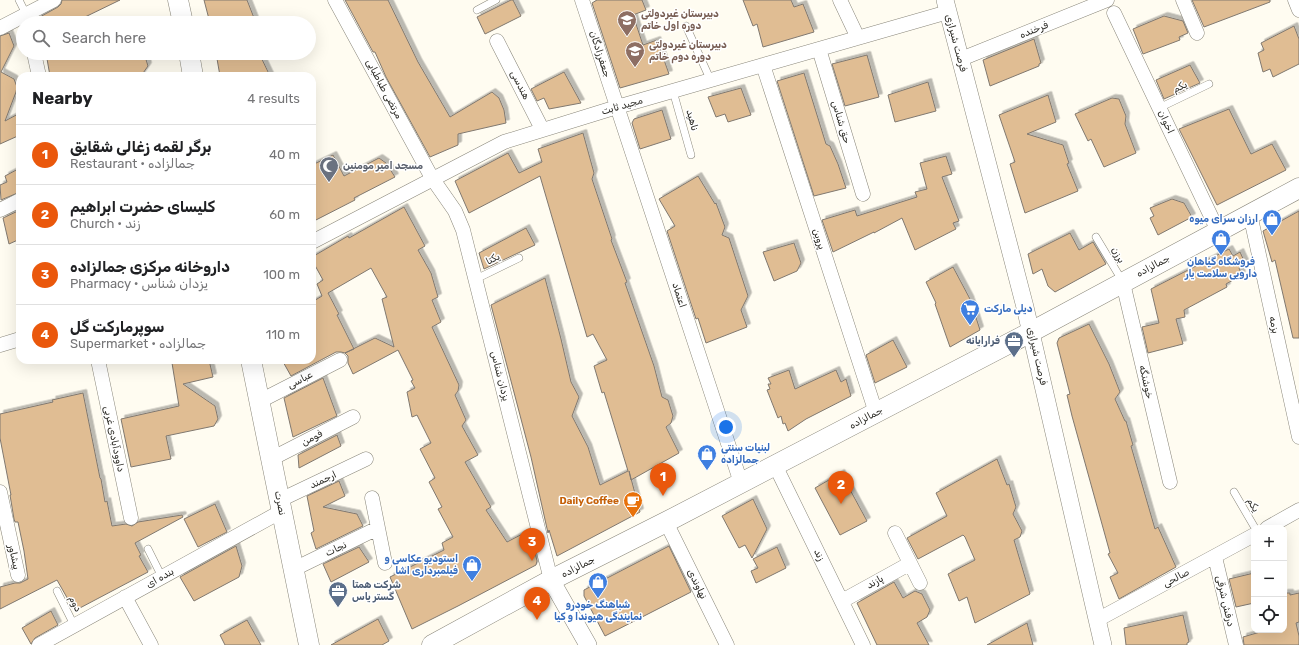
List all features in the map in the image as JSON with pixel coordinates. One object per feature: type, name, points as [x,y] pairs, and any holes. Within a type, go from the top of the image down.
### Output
[{"type":"main road","points":[[178,0],[181,16]]},
{"type":"main road","points":[[190,60],[192,72]]},
{"type":"main road","name":"جمالزاده","points":[[437,644],[551,580],[741,484],[1031,332],[1299,188]]},
{"type":"main road","name":"نصرت","points":[[252,364],[309,645]]},
{"type":"street","points":[[31,16],[54,0]]},
{"type":"street","name":"مرتضی طباطبایی","points":[[335,0],[432,178]]},
{"type":"street","name":"جعفرزادگان","points":[[582,0],[617,107]]},
{"type":"street","points":[[840,0],[858,38]]},
{"type":"street","name":"فرخنده","points":[[961,59],[1107,0]]},
{"type":"street","points":[[1183,0],[1197,33]]},
{"type":"street","points":[[1295,0],[1299,10]]},
{"type":"street","name":"مجید ثابت","points":[[316,240],[492,147],[542,129],[858,38],[947,6]]},
{"type":"street","name":"فرصت شیرازی","points":[[947,6],[1031,332],[1103,645]]},
{"type":"street","name":"اخوان","points":[[1114,13],[1218,232]]},
{"type":"street","points":[[0,28],[16,23]]},
{"type":"street","name":"هندسی","points":[[497,41],[542,129]]},
{"type":"street","name":"حق شناس","points":[[819,49],[864,194]]},
{"type":"street","points":[[36,60],[38,72]]},
{"type":"street","name":"پروین","points":[[763,65],[876,413]]},
{"type":"street","name":"اعتماد","points":[[617,107],[741,484]]},
{"type":"street","name":"یزدان شناس","points":[[432,178],[449,202],[463,230],[551,580]]},
{"type":"street","points":[[0,210],[16,202]]},
{"type":"street","name":"بزمه","points":[[1250,214],[1299,436]]},
{"type":"street","name":"خوشنگه","points":[[1123,283],[1170,482]]},
{"type":"street","points":[[0,345],[16,340]]},
{"type":"street","name":"عباسی","points":[[260,401],[340,360]]},
{"type":"street","name":"داوودآبادی غربی","points":[[99,364],[131,518]]},
{"type":"street","name":"فومن","points":[[272,459],[353,417]]},
{"type":"street","name":"ارجمند","points":[[281,505],[366,459]]},
{"type":"street","name":"زند","points":[[775,465],[863,645]]},
{"type":"street","name":"پیشاور","points":[[0,492],[18,575]]},
{"type":"street","points":[[372,498],[385,563]]},
{"type":"street","name":"بنده ای","points":[[38,645],[162,577],[281,505]]},
{"type":"street","points":[[1272,525],[1299,510]]},
{"type":"street","name":"نهاوندی","points":[[666,522],[727,645]]},
{"type":"street","name":"نجات","points":[[294,569],[378,528]]},
{"type":"street","points":[[895,533],[909,564],[920,583]]},
{"type":"street","name":"صالحی","points":[[1098,620],[1251,538]]},
{"type":"street","name":"درفش شرقی","points":[[1215,557],[1236,645]]},
{"type":"street","name":"پازند","points":[[842,601],[909,564]]},
{"type":"street","points":[[551,580],[588,645]]},
{"type":"street","points":[[125,597],[151,645]]},
{"type":"lane","points":[[19,0],[26,16]]},
{"type":"lane","points":[[477,10],[496,0]]},
{"type":"lane","points":[[686,26],[711,81]]},
{"type":"lane","name":"یکم","points":[[1159,108],[1209,84]]},
{"type":"lane","name":"ناهید","points":[[673,91],[691,155]]},
{"type":"lane","name":"برزن","points":[[1096,237],[1123,283]]},
{"type":"lane","name":"یکتا","points":[[476,279],[519,258]]},
{"type":"lane","name":"یکم","points":[[1234,492],[1253,525]]},
{"type":"lane","points":[[148,549],[162,577]]},
{"type":"lane","name":"دوم","points":[[57,591],[74,625]]},
{"type":"building","points":[[62,0],[120,0],[87,16],[42,16],[61,4]]},
{"type":"building","points":[[204,0],[247,0],[253,16],[208,16]]},
{"type":"building","points":[[345,0],[388,0],[418,62],[450,117],[492,92],[499,98],[504,110],[506,123],[458,134],[458,145],[430,157],[386,77],[375,52],[373,52]]},
{"type":"building","points":[[513,0],[521,16],[485,34],[477,17]]},
{"type":"building","points":[[597,0],[642,0],[646,10],[633,15],[643,45],[657,40],[669,74],[620,88],[592,3]]},
{"type":"building","points":[[743,0],[791,0],[794,7],[803,4],[814,32],[763,47],[757,24],[753,26]]},
{"type":"building","points":[[1192,0],[1270,0],[1270,2],[1204,27]]},
{"type":"building","points":[[1164,16],[1183,21],[1188,33],[1179,37],[1180,40],[1143,54],[1133,29]]},
{"type":"building","points":[[1294,26],[1299,39],[1299,64],[1273,77],[1270,69],[1263,72],[1258,53],[1264,50],[1261,43]]},
{"type":"building","points":[[9,33],[14,46],[1,72],[14,79],[16,84],[16,92],[5,121],[16,115],[16,137],[0,144],[0,36]]},
{"type":"building","points":[[1034,39],[1041,63],[1039,66],[990,86],[983,60]]},
{"type":"building","points":[[867,55],[879,97],[845,106],[832,64]]},
{"type":"building","points":[[47,60],[146,60],[148,66],[144,72],[49,72]]},
{"type":"building","points":[[217,60],[262,60],[268,72],[219,72]]},
{"type":"building","points":[[1190,65],[1200,83],[1164,99],[1156,80]]},
{"type":"building","points":[[564,72],[581,103],[549,109],[544,98],[537,101],[531,89]]},
{"type":"building","points":[[804,73],[826,144],[830,146],[846,188],[814,196],[777,81]]},
{"type":"building","points":[[928,82],[936,111],[895,122],[888,95]]},
{"type":"building","points":[[741,88],[751,115],[728,122],[725,114],[716,117],[708,97]]},
{"type":"building","points":[[1048,95],[1056,122],[1027,134],[1063,145],[1069,163],[1067,164],[1078,191],[1025,213],[1010,164],[1015,162],[999,115]]},
{"type":"building","points":[[1112,98],[1119,99],[1126,116],[1125,124],[1136,153],[1104,167],[1091,139],[1088,141],[1075,114]]},
{"type":"building","points":[[1229,109],[1251,154],[1272,144],[1286,170],[1217,205],[1179,129]]},
{"type":"building","points":[[662,110],[671,139],[640,149],[632,123],[634,119]]},
{"type":"building","points":[[583,133],[594,173],[592,179],[612,239],[611,240],[627,282],[625,283],[654,366],[662,397],[668,400],[673,416],[671,423],[666,427],[679,453],[631,480],[640,512],[557,556],[549,530],[548,533],[531,457],[491,305],[545,278],[571,382],[579,397],[572,416],[588,447],[600,485],[628,471],[604,392],[602,393],[594,366],[607,360],[593,334],[587,337],[540,176],[469,213],[455,181],[508,153],[519,173],[542,162],[538,149]]},
{"type":"building","points":[[333,155],[344,176],[379,158],[386,163],[395,177],[316,220],[316,163]]},
{"type":"building","points":[[946,156],[952,174],[942,177],[959,221],[953,223],[956,229],[915,250],[902,218],[833,252],[822,220],[855,210],[857,216],[917,197],[915,192],[927,189],[920,163]]},
{"type":"building","points":[[16,170],[16,194],[1,200],[0,185],[7,182],[5,176]]},
{"type":"building","points":[[698,176],[715,204],[716,203],[725,227],[722,235],[729,238],[748,296],[741,310],[747,327],[706,343],[698,318],[696,319],[667,231],[675,226],[659,199]]},
{"type":"building","points":[[1172,199],[1184,203],[1192,217],[1158,235],[1150,218],[1154,216],[1150,208]]},
{"type":"building","points":[[404,207],[425,246],[418,250],[431,273],[438,297],[432,300],[441,322],[432,327],[459,385],[458,391],[455,395],[466,420],[462,426],[478,455],[465,462],[491,507],[486,510],[507,542],[530,530],[537,561],[536,565],[412,629],[390,577],[444,550],[442,543],[453,537],[438,509],[442,507],[429,482],[435,478],[420,449],[431,443],[417,415],[412,417],[407,392],[415,388],[411,381],[413,380],[398,350],[353,374],[348,363],[348,356],[345,353],[336,352],[316,363],[316,300],[322,296],[317,284],[323,280],[316,267],[316,255]],"holes":[[[371,268],[387,297],[382,299],[394,347],[375,338],[354,349],[337,315],[339,314],[328,293]]]},
{"type":"building","points":[[1299,211],[1299,338],[1293,338],[1275,260],[1272,262],[1263,231]]},
{"type":"building","points":[[16,212],[16,241],[9,244],[3,218]]},
{"type":"building","points":[[526,228],[535,245],[484,269],[479,253]]},
{"type":"building","points":[[1070,233],[1079,250],[1093,242],[1106,264],[1055,292],[1048,286],[1042,269],[1033,274],[1028,254]]},
{"type":"building","points":[[794,243],[801,263],[797,271],[774,281],[763,252]]},
{"type":"building","points":[[1229,249],[1233,256],[1240,252],[1245,263],[1239,268],[1242,275],[1226,284],[1227,287],[1184,310],[1185,317],[1176,319],[1183,344],[1148,353],[1142,327],[1159,323],[1151,289]]},
{"type":"building","points":[[953,267],[970,299],[980,330],[950,347],[935,304],[936,303],[926,282]]},
{"type":"building","points":[[1089,324],[1109,364],[1120,392],[1115,399],[1126,421],[1133,445],[1131,446],[1155,529],[1158,527],[1176,567],[1119,599],[1110,577],[1118,573],[1108,554],[1110,553],[1072,416],[1067,395],[1070,394],[1057,343],[1059,338]]},
{"type":"building","points":[[893,340],[907,367],[875,383],[866,355]]},
{"type":"building","points":[[172,364],[210,364],[213,377],[183,384],[215,406],[218,419],[214,426],[166,436],[171,459],[131,467],[121,419],[179,406]]},
{"type":"building","points":[[284,364],[314,364],[291,376]]},
{"type":"building","points":[[789,370],[795,389],[836,370],[841,382],[846,379],[851,396],[806,419],[788,431],[785,423],[783,424],[781,416],[778,418],[767,390],[770,389],[768,384],[771,384],[768,378]]},
{"type":"building","points":[[323,378],[337,416],[293,437],[284,398]]},
{"type":"building","points":[[83,393],[105,502],[107,501],[112,526],[126,524],[132,526],[138,522],[182,515],[183,517],[135,543],[141,555],[139,556],[148,572],[78,609],[74,610],[57,580],[0,609],[0,587],[20,583],[28,579],[18,522],[15,522],[14,519],[0,438],[0,414],[53,402],[52,400]]},
{"type":"building","points":[[337,435],[341,446],[299,468],[298,455]]},
{"type":"building","points":[[997,459],[1007,485],[1009,484],[1016,507],[1013,514],[1022,531],[1020,537],[1014,540],[1030,594],[975,623],[967,597],[959,601],[948,574],[975,560],[965,537],[963,535],[918,559],[907,538],[947,516],[936,493]]},
{"type":"building","points":[[841,473],[867,521],[840,535],[815,488]]},
{"type":"building","points":[[339,481],[345,496],[323,507],[357,514],[363,526],[316,549],[311,533],[314,531],[307,496]]},
{"type":"building","points":[[753,499],[767,529],[752,558],[745,545],[739,548],[722,516]]},
{"type":"building","points":[[215,504],[227,532],[198,547],[184,519]]},
{"type":"building","points":[[236,546],[242,566],[239,577],[194,601],[180,577]]},
{"type":"building","points":[[669,546],[691,592],[605,636],[584,596],[584,590]]},
{"type":"building","points":[[359,547],[369,562],[331,582],[323,564]]},
{"type":"building","points":[[777,547],[786,568],[756,583],[751,571],[758,568],[753,559]]},
{"type":"building","points":[[1251,574],[1251,604],[1236,607],[1229,579]]},
{"type":"building","points":[[894,582],[903,598],[915,591],[922,594],[930,610],[927,617],[917,623],[929,645],[877,645],[857,603]]},
{"type":"building","points":[[1287,593],[1290,593],[1290,595],[1299,593],[1299,622],[1296,623],[1299,636],[1299,645],[1244,645],[1243,637],[1257,633],[1287,633]]},
{"type":"building","points":[[51,611],[58,625],[35,638],[31,644],[22,628]]},
{"type":"building","points":[[1183,615],[1189,642],[1187,645],[1126,645],[1124,628]]},
{"type":"building","points":[[378,619],[389,641],[382,645],[331,645]]},
{"type":"building","points":[[247,620],[261,645],[225,645],[220,635]]},
{"type":"building","points":[[1027,623],[1033,645],[987,645]]},
{"type":"place","name":"دبیرستان غیردولتی دوره اول خاتم","points":[[627,37]]},
{"type":"place","name":"دبیرستان غیردولتی دوره دوم خاتم","points":[[635,68]]},
{"type":"place","name":"مسجد امیر مومنین","points":[[329,183]]},
{"type":"place","name":"ارزان سرای میوه","points":[[1272,236]]},
{"type":"place","name":"فروشگاه گیاهان دارویی سلامت یار","points":[[1221,256]]},
{"type":"place","name":"دیلی مارکت","points":[[970,326]]},
{"type":"place","name":"فرارایانه","points":[[1014,358]]},
{"type":"place","name":"لبنیات سنتی جمالزاده","points":[[707,471]]},
{"type":"place","name":"برگر لقمه زغالی شقایق","points":[[663,496]]},
{"type":"place","name":"کلیسای حضرت ابراهیم","points":[[841,504]]},
{"type":"place","name":"Daily Coffee","points":[[633,518]]},
{"type":"place","name":"داروخانه مرکزی جمالزاده","points":[[532,561]]},
{"type":"place","name":"استودیو عکاسی و فیلمبرداری اشا","points":[[472,582]]},
{"type":"place","name":"شباهنگ خودرو نمایندگی هیوندا و کیا","points":[[598,599]]},
{"type":"place","name":"شرکت همتا گستر یاس","points":[[338,608]]},
{"type":"place","name":"سوپرمارکت گل","points":[[537,620]]}]
